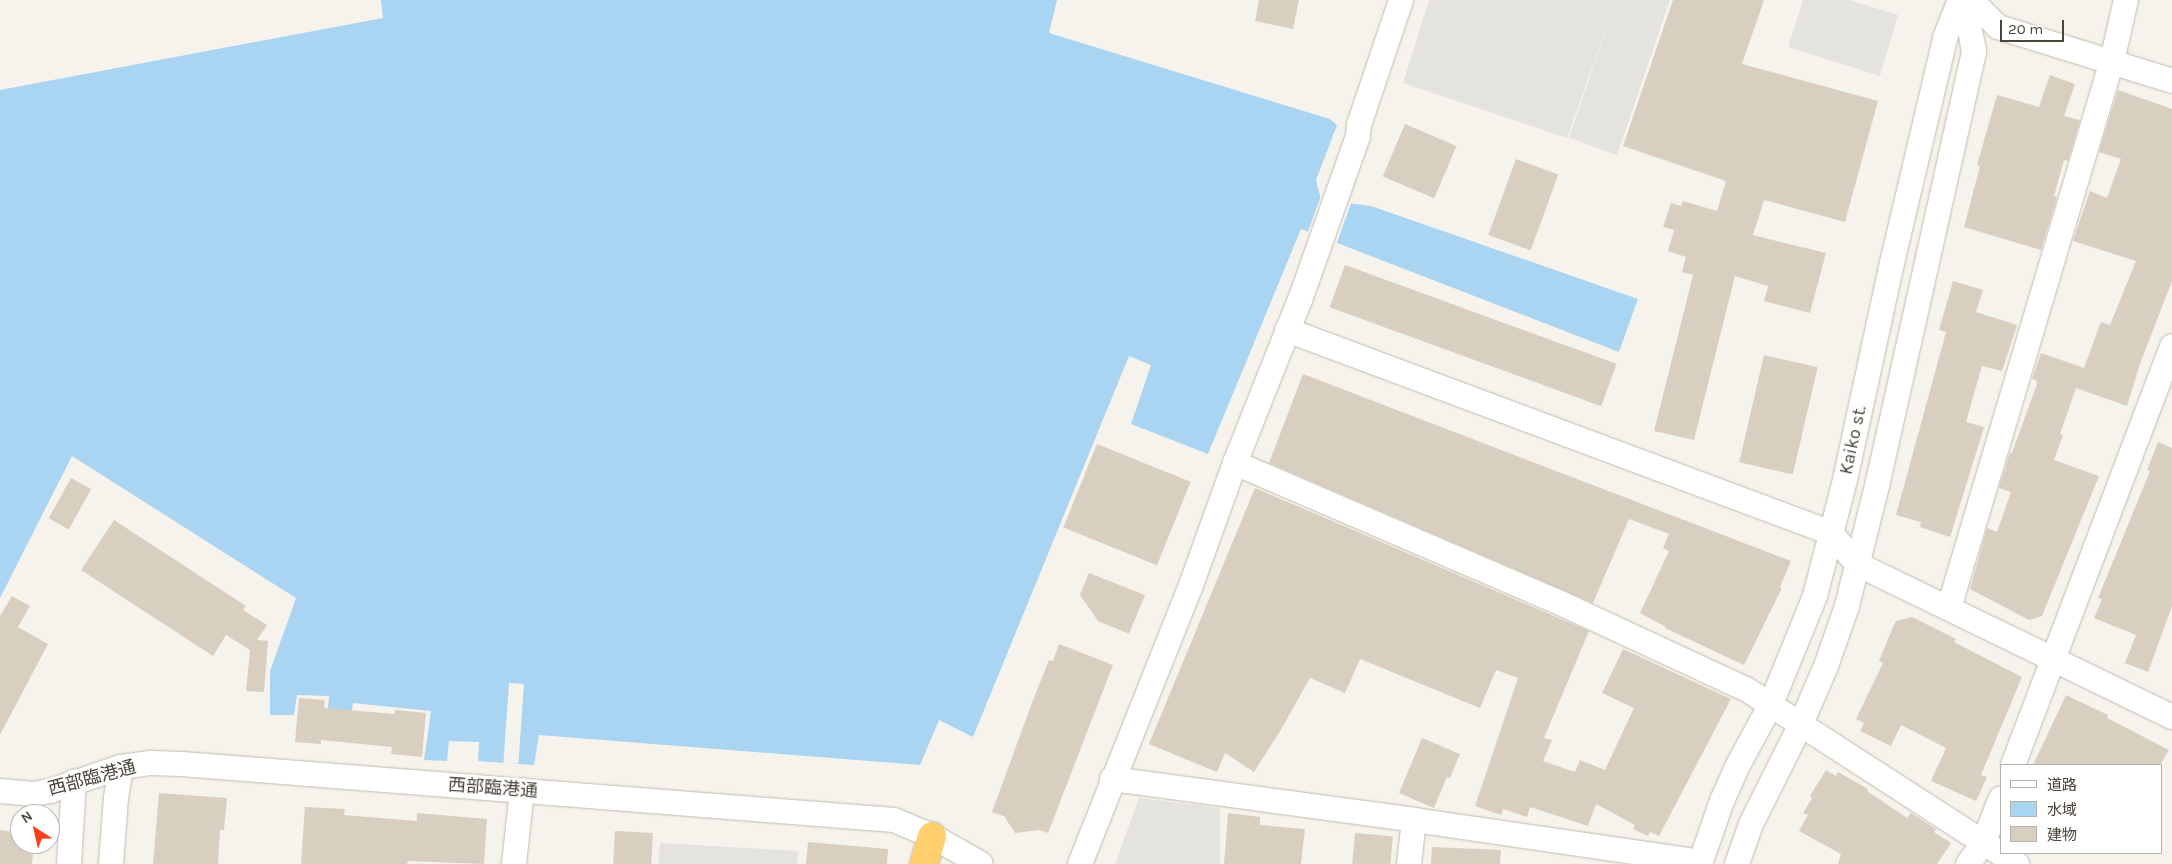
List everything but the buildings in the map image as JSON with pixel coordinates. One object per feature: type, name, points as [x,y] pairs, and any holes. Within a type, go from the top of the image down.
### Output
[{"type":"highway","points":[[924,864],[932,836]]},
{"type":"street","points":[[1080,864],[1112,779],[1190,588],[1235,462],[1300,300],[1359,131],[1401,0]]},
{"type":"street","name":"Kaiko st.","points":[[1700,863],[1737,767],[1771,704],[1815,596],[1946,38],[1960,0]]},
{"type":"street","name":"Kaiko st.","points":[[1737,864],[1751,824],[1801,724],[1826,666],[1847,606],[1877,486],[1974,52],[1964,0]]},
{"type":"street","points":[[1971,0],[1998,27],[2172,81]]},
{"type":"street","points":[[1949,608],[2112,61],[2126,0]]},
{"type":"street","points":[[1287,330],[1831,533],[1857,564],[2172,717]]},
{"type":"street","points":[[2013,764],[2172,346]]},
{"type":"street","points":[[1235,462],[1556,601],[1746,689],[2000,854]]},
{"type":"street","name":"西部臨港通","points":[[0,791],[32,794],[50,791],[74,781],[121,767],[151,763],[182,764],[894,820],[932,836],[980,864]]},
{"type":"street","points":[[111,864],[116,798],[121,767]]},
{"type":"street","points":[[1112,779],[1414,820],[1700,863]]},
{"type":"street","points":[[69,864],[74,781]]},
{"type":"street","points":[[514,864],[522,790]]},
{"type":"street","points":[[1968,864],[1983,843],[2000,800]]},
{"type":"street","points":[[1409,864],[1414,820]]},
{"type":"street","points":[[2001,854],[2017,864]]},
{"type":"shaded area","points":[[1429,0],[1670,0],[1617,155],[1569,138],[1615,3],[1567,138],[1403,83]]},
{"type":"shaded area","points":[[1803,0],[1849,0],[1898,15],[1880,76],[1788,47]]},
{"type":"shaded area","points":[[1139,798],[1220,808],[1220,864],[1115,864]]},
{"type":"shaded area","points":[[660,843],[798,851],[797,864],[658,864]]},
{"type":"water","points":[[381,0],[1057,0],[1049,33],[1330,119],[1337,125],[1316,180],[1321,200],[1371,206],[1638,299],[1619,352],[1301,229],[1208,454],[1131,424],[1151,365],[1129,356],[973,737],[939,720],[920,765],[539,735],[534,765],[478,761],[479,742],[449,741],[447,761],[424,760],[431,711],[353,703],[350,722],[327,721],[329,696],[297,695],[294,715],[270,715],[270,671],[296,598],[72,456],[0,598],[0,90],[383,18]]},
{"type":"pier","points":[[1322,193],[1323,198],[1352,201],[1336,245],[1307,234]]},
{"type":"pier","points":[[509,683],[524,684],[518,764],[503,763]]}]
